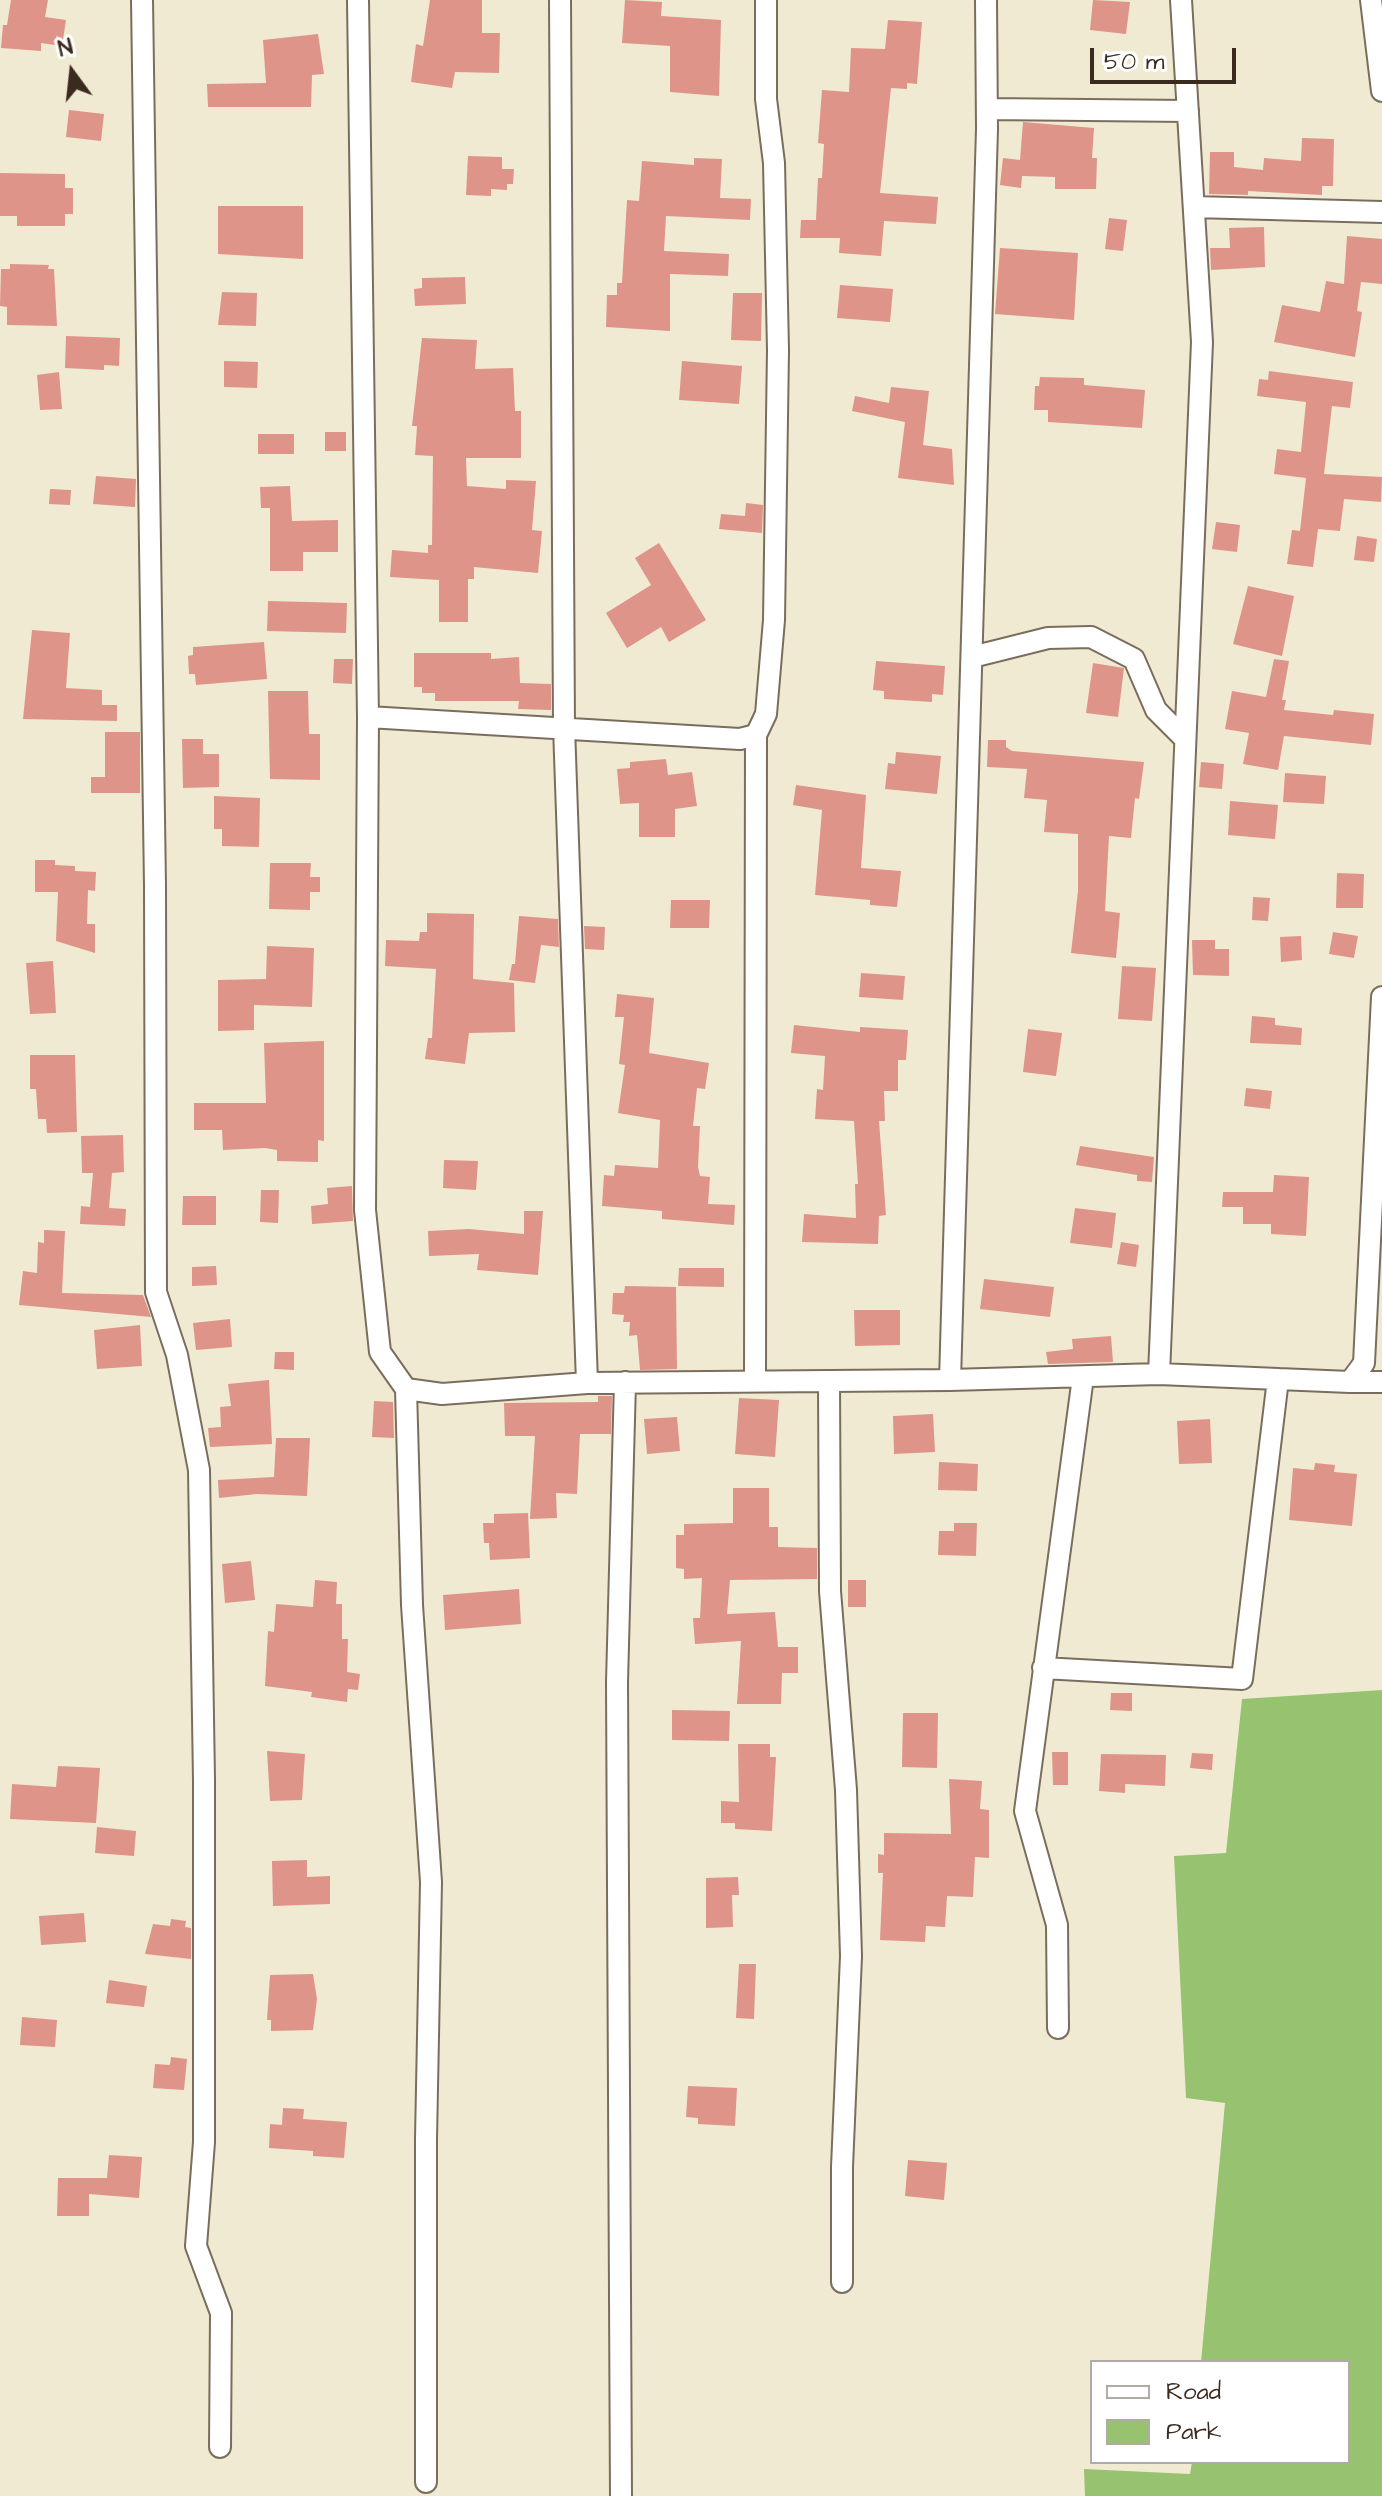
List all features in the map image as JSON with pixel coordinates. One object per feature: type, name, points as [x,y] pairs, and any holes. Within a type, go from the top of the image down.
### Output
[{"type":"street","points":[[142,0],[155,885],[156,1292],[177,1355],[199,1470],[204,1780],[204,2142],[196,2246],[221,2313],[220,2447]]},
{"type":"street","points":[[358,0],[368,717],[365,1210],[380,1352],[406,1389],[412,1605],[431,1882],[426,2139],[426,2482]]},
{"type":"street","points":[[560,0],[564,727],[587,1383]]},
{"type":"street","points":[[755,1381],[756,735],[766,714],[774,620],[778,350],[774,163],[766,99],[766,0]]},
{"type":"street","points":[[950,1380],[987,109],[986,0]]},
{"type":"street","points":[[1159,1374],[1202,342],[1181,0]]},
{"type":"street","points":[[1371,0],[1382,91]]},
{"type":"street","points":[[987,109],[1188,111]]},
{"type":"street","points":[[1194,207],[1382,212]]},
{"type":"street","points":[[972,657],[1048,638],[1091,637],[1134,659],[1156,710],[1185,739]]},
{"type":"street","points":[[368,717],[740,739],[756,735]]},
{"type":"street","points":[[1350,1382],[1364,1363],[1382,997]]},
{"type":"street","points":[[406,1389],[442,1394],[587,1383],[950,1380],[1159,1374],[1382,1382]]},
{"type":"street","points":[[1058,2028],[1057,1925],[1025,1811],[1083,1377]]},
{"type":"street","points":[[1043,1668],[1242,1679],[1278,1379]]},
{"type":"street","points":[[829,1381],[830,1591],[846,1790],[851,1956],[842,2167],[842,2282]]},
{"type":"street","points":[[621,2496],[617,1682],[625,1382]]},
{"type":"green space","points":[[1382,1690],[1382,2496],[1085,2496],[1084,2469],[1190,2474],[1192,2464],[1350,2464],[1350,2360],[1201,2360],[1225,2103],[1186,2098],[1174,1856],[1226,1853],[1242,1699]]},
{"type":"building","points":[[11,0],[48,0],[45,17],[66,20],[62,46],[41,43],[41,51],[1,48],[3,25],[7,25]]},
{"type":"building","points":[[430,0],[482,0],[482,33],[500,33],[499,73],[455,72],[452,88],[411,82],[416,44],[423,46]]},
{"type":"building","points":[[625,0],[662,2],[661,16],[721,20],[719,96],[670,92],[670,46],[622,43]]},
{"type":"building","points":[[1093,0],[1130,2],[1126,34],[1090,30]]},
{"type":"building","points":[[888,20],[922,22],[917,84],[907,83],[907,89],[891,88],[880,193],[938,197],[936,224],[884,221],[881,256],[839,253],[840,238],[800,238],[801,220],[816,220],[818,178],[822,178],[824,144],[818,143],[822,90],[849,92],[851,48],[885,49]]},
{"type":"building","points":[[318,34],[324,74],[312,75],[311,107],[208,107],[207,84],[266,83],[263,40]]},
{"type":"building","points":[[69,110],[104,114],[101,141],[66,137]]},
{"type":"building","points":[[1023,122],[1094,128],[1092,158],[1097,158],[1096,189],[1055,189],[1055,177],[1022,176],[1021,188],[1000,185],[1003,158],[1020,160]]},
{"type":"building","points":[[1302,138],[1334,139],[1333,186],[1322,186],[1322,195],[1248,191],[1248,195],[1209,194],[1210,152],[1234,152],[1234,167],[1263,170],[1264,158],[1301,161]]},
{"type":"building","points":[[468,156],[502,157],[502,169],[514,169],[513,184],[507,184],[507,190],[491,189],[491,196],[466,195]]},
{"type":"building","points":[[694,158],[722,159],[720,198],[751,199],[750,220],[666,216],[664,251],[729,254],[728,276],[670,274],[670,331],[606,327],[607,295],[617,295],[617,283],[622,283],[627,200],[639,201],[642,161],[694,165]]},
{"type":"building","points":[[0,173],[65,174],[65,188],[73,188],[73,214],[65,214],[65,226],[17,226],[17,216],[0,216]]},
{"type":"building","points":[[218,206],[303,206],[303,259],[218,254]]},
{"type":"building","points":[[1109,218],[1127,220],[1123,251],[1105,249]]},
{"type":"building","points":[[1264,227],[1265,267],[1211,270],[1210,248],[1230,248],[1229,228]]},
{"type":"building","points":[[1347,236],[1382,239],[1382,284],[1361,282],[1357,311],[1362,312],[1355,357],[1274,342],[1282,305],[1320,312],[1326,281],[1344,284]]},
{"type":"building","points":[[1000,248],[1078,253],[1074,320],[995,314]]},
{"type":"building","points":[[10,264],[49,265],[48,269],[54,269],[57,326],[7,325],[7,307],[0,306],[1,269],[10,269]]},
{"type":"building","points":[[465,277],[466,304],[415,306],[414,289],[422,288],[422,278]]},
{"type":"building","points":[[840,285],[893,289],[890,322],[837,318]]},
{"type":"building","points":[[222,292],[257,293],[256,326],[218,325]]},
{"type":"building","points":[[733,293],[762,293],[761,341],[731,340]]},
{"type":"building","points":[[66,336],[120,338],[119,366],[104,365],[104,370],[65,368]]},
{"type":"building","points":[[422,338],[477,340],[475,369],[513,368],[515,411],[521,411],[521,458],[466,458],[467,486],[506,489],[506,480],[536,481],[532,530],[542,531],[538,573],[474,567],[474,579],[468,579],[468,622],[439,622],[439,580],[390,577],[392,550],[428,553],[428,545],[432,545],[433,456],[415,455],[417,426],[412,426]]},
{"type":"building","points":[[224,361],[258,362],[257,388],[224,387]]},
{"type":"building","points":[[682,361],[742,366],[739,404],[679,400]]},
{"type":"building","points":[[1269,371],[1353,382],[1350,408],[1332,406],[1324,474],[1382,477],[1381,502],[1344,499],[1340,531],[1318,529],[1313,567],[1287,564],[1292,530],[1300,531],[1306,478],[1274,474],[1277,449],[1301,452],[1306,402],[1257,396],[1259,379],[1268,380]]},
{"type":"building","points":[[59,372],[62,409],[40,410],[37,375]]},
{"type":"building","points":[[1040,377],[1084,378],[1084,385],[1145,390],[1142,428],[1048,422],[1048,410],[1034,410],[1035,386],[1039,386]]},
{"type":"building","points":[[891,387],[929,391],[923,445],[952,449],[954,485],[898,478],[905,422],[852,411],[855,396],[889,403]]},
{"type":"building","points":[[325,432],[346,432],[346,451],[325,451]]},
{"type":"building","points":[[258,434],[294,434],[294,454],[258,454]]},
{"type":"building","points":[[96,476],[136,479],[135,507],[93,504]]},
{"type":"building","points":[[290,486],[292,521],[338,520],[338,552],[303,552],[303,571],[270,571],[270,508],[261,508],[260,487]]},
{"type":"building","points":[[50,489],[71,490],[70,505],[49,504]]},
{"type":"building","points":[[746,503],[763,505],[762,533],[719,529],[721,514],[745,516]]},
{"type":"building","points":[[1216,522],[1240,525],[1237,552],[1212,549]]},
{"type":"building","points":[[1357,536],[1377,539],[1374,562],[1354,560]]},
{"type":"building","points":[[659,543],[706,620],[669,642],[661,627],[627,648],[606,613],[651,585],[635,558]]},
{"type":"building","points":[[1248,586],[1294,596],[1282,656],[1233,644]]},
{"type":"building","points":[[268,601],[347,603],[346,633],[267,631]]},
{"type":"building","points":[[32,630],[70,633],[66,688],[102,690],[102,705],[117,705],[117,721],[23,719]]},
{"type":"building","points":[[264,642],[267,679],[196,685],[195,674],[189,674],[188,656],[193,655],[193,647]]},
{"type":"building","points":[[414,653],[491,653],[491,659],[519,657],[520,683],[551,684],[551,710],[518,709],[519,701],[435,701],[435,693],[422,693],[422,687],[414,687]]},
{"type":"building","points":[[334,659],[353,659],[352,684],[333,683]]},
{"type":"building","points":[[1274,659],[1289,661],[1282,700],[1286,700],[1284,710],[1333,715],[1334,710],[1374,714],[1371,745],[1284,736],[1278,770],[1243,764],[1249,733],[1225,729],[1232,691],[1266,697]]},
{"type":"building","points":[[876,661],[945,666],[943,695],[932,694],[932,702],[884,699],[884,691],[873,690]]},
{"type":"building","points":[[1093,663],[1124,668],[1118,717],[1086,713]]},
{"type":"building","points":[[268,691],[308,691],[309,734],[320,734],[320,780],[270,779]]},
{"type":"building","points":[[105,732],[140,732],[140,793],[91,793],[91,777],[105,777]]},
{"type":"building","points":[[182,739],[203,739],[203,754],[219,754],[219,787],[183,788]]},
{"type":"building","points":[[988,740],[1006,740],[1006,747],[1012,751],[1144,762],[1139,799],[1135,798],[1131,838],[1109,836],[1105,911],[1120,913],[1116,958],[1071,953],[1078,891],[1078,834],[1044,832],[1047,800],[1024,798],[1027,769],[987,767]]},
{"type":"building","points":[[896,752],[941,756],[937,794],[885,789],[888,763],[895,764]]},
{"type":"building","points":[[666,759],[668,775],[692,772],[697,806],[675,809],[675,837],[639,837],[639,803],[620,804],[617,769],[630,768],[630,762]]},
{"type":"building","points":[[1201,762],[1224,764],[1222,789],[1199,787]]},
{"type":"building","points":[[1285,773],[1326,776],[1324,804],[1283,802]]},
{"type":"building","points":[[796,785],[866,795],[861,868],[901,871],[897,907],[870,905],[870,900],[815,895],[822,810],[793,805]]},
{"type":"building","points":[[214,796],[260,798],[259,847],[222,846],[222,829],[214,829]]},
{"type":"building","points":[[1230,801],[1278,805],[1275,839],[1228,835]]},
{"type":"building","points":[[35,860],[55,860],[55,865],[75,866],[75,871],[96,872],[95,891],[88,890],[87,924],[95,924],[95,953],[56,941],[58,892],[35,892]]},
{"type":"building","points":[[270,863],[311,863],[310,877],[320,877],[320,892],[310,892],[310,910],[269,909]]},
{"type":"building","points":[[1337,873],[1364,874],[1363,908],[1336,908]]},
{"type":"building","points":[[1253,897],[1270,898],[1268,921],[1252,920]]},
{"type":"building","points":[[671,900],[710,900],[709,928],[670,928]]},
{"type":"building","points":[[427,913],[474,914],[473,979],[514,983],[515,1032],[469,1033],[465,1064],[425,1059],[428,1038],[432,1038],[436,969],[385,966],[386,940],[419,941],[420,932],[427,932]]},
{"type":"building","points":[[519,916],[558,919],[559,947],[541,945],[535,983],[509,980],[512,964],[515,964]]},
{"type":"building","points":[[584,926],[605,927],[604,950],[585,949]]},
{"type":"building","points":[[1333,932],[1358,936],[1354,958],[1329,954]]},
{"type":"building","points":[[1301,936],[1302,960],[1281,962],[1280,937]]},
{"type":"building","points":[[1192,940],[1215,940],[1215,949],[1229,949],[1229,976],[1193,975]]},
{"type":"building","points":[[267,946],[314,948],[312,1007],[254,1005],[254,1030],[218,1031],[218,980],[266,979]]},
{"type":"building","points":[[53,961],[56,1013],[30,1014],[26,963]]},
{"type":"building","points":[[1122,966],[1156,968],[1152,1021],[1118,1019]]},
{"type":"building","points":[[861,973],[905,976],[903,1000],[859,997]]},
{"type":"building","points":[[617,994],[654,998],[649,1053],[709,1063],[705,1089],[697,1088],[693,1126],[700,1126],[698,1167],[700,1176],[710,1177],[708,1204],[735,1205],[734,1225],[662,1219],[662,1211],[602,1206],[604,1175],[614,1176],[615,1165],[658,1168],[660,1120],[618,1113],[625,1065],[619,1064],[624,1017],[615,1017]]},
{"type":"building","points":[[1252,1016],[1275,1018],[1275,1025],[1302,1028],[1301,1045],[1250,1043]]},
{"type":"building","points":[[794,1025],[860,1032],[860,1027],[908,1030],[906,1060],[898,1060],[898,1091],[884,1091],[885,1121],[879,1121],[886,1215],[879,1216],[878,1244],[802,1242],[804,1214],[856,1218],[855,1184],[858,1184],[854,1121],[815,1119],[817,1089],[823,1090],[825,1056],[791,1053]]},
{"type":"building","points":[[1028,1029],[1062,1033],[1056,1076],[1023,1072]]},
{"type":"building","points":[[324,1041],[324,1141],[318,1140],[318,1162],[277,1161],[277,1150],[265,1148],[223,1150],[222,1130],[194,1130],[194,1103],[266,1103],[264,1043]]},
{"type":"building","points":[[30,1055],[75,1055],[77,1132],[47,1133],[46,1119],[38,1119],[36,1089],[30,1089]]},
{"type":"building","points":[[1246,1088],[1272,1091],[1270,1109],[1244,1106]]},
{"type":"building","points":[[123,1135],[124,1172],[112,1173],[109,1208],[126,1209],[125,1226],[80,1224],[81,1206],[90,1207],[93,1173],[82,1173],[81,1136]]},
{"type":"building","points":[[1080,1146],[1154,1157],[1152,1182],[1137,1181],[1137,1175],[1076,1165]]},
{"type":"building","points":[[444,1160],[478,1161],[476,1190],[443,1188]]},
{"type":"building","points":[[1274,1175],[1309,1177],[1306,1236],[1271,1234],[1271,1224],[1243,1224],[1243,1207],[1222,1207],[1223,1192],[1273,1192]]},
{"type":"building","points":[[352,1186],[353,1221],[312,1224],[311,1206],[328,1204],[327,1188]]},
{"type":"building","points":[[261,1190],[279,1190],[278,1223],[260,1222]]},
{"type":"building","points":[[183,1196],[216,1196],[216,1225],[182,1225]]},
{"type":"building","points":[[1075,1208],[1116,1213],[1112,1248],[1070,1243]]},
{"type":"building","points":[[524,1211],[543,1211],[538,1275],[477,1270],[479,1254],[429,1256],[428,1231],[469,1229],[524,1234]]},
{"type":"building","points":[[44,1230],[65,1231],[62,1293],[143,1295],[151,1317],[19,1305],[23,1271],[37,1273],[38,1242],[44,1243]]},
{"type":"building","points":[[1121,1242],[1139,1245],[1136,1267],[1117,1264]]},
{"type":"building","points":[[216,1266],[217,1285],[192,1286],[192,1267]]},
{"type":"building","points":[[679,1268],[724,1268],[724,1287],[678,1286]]},
{"type":"building","points":[[984,1279],[1054,1287],[1050,1317],[980,1309]]},
{"type":"building","points":[[625,1286],[676,1287],[677,1369],[640,1370],[637,1335],[629,1336],[630,1322],[623,1322],[624,1315],[612,1314],[613,1293],[624,1293]]},
{"type":"building","points":[[854,1310],[900,1310],[900,1345],[855,1346]]},
{"type":"building","points":[[230,1319],[232,1347],[196,1350],[193,1323]]},
{"type":"building","points":[[140,1325],[142,1366],[97,1369],[94,1330]]},
{"type":"building","points":[[1111,1336],[1113,1362],[1048,1364],[1046,1352],[1073,1349],[1072,1339]]},
{"type":"building","points":[[275,1352],[294,1352],[294,1370],[274,1369]]},
{"type":"building","points":[[269,1380],[272,1444],[210,1447],[208,1428],[221,1427],[220,1407],[231,1406],[228,1384]]},
{"type":"building","points":[[598,1396],[612,1396],[611,1434],[580,1434],[577,1494],[556,1493],[557,1518],[530,1519],[535,1436],[505,1436],[504,1403],[598,1402]]},
{"type":"building","points":[[739,1398],[779,1400],[775,1457],[735,1454]]},
{"type":"building","points":[[374,1401],[393,1402],[394,1438],[372,1437]]},
{"type":"building","points":[[933,1414],[935,1452],[894,1454],[893,1416]]},
{"type":"building","points":[[677,1417],[680,1451],[647,1454],[644,1419]]},
{"type":"building","points":[[1210,1419],[1212,1463],[1179,1464],[1177,1421]]},
{"type":"building","points":[[276,1438],[310,1438],[307,1496],[257,1494],[219,1498],[218,1480],[274,1477]]},
{"type":"building","points":[[939,1462],[978,1464],[977,1491],[938,1490]]},
{"type":"building","points":[[1315,1463],[1335,1465],[1334,1472],[1357,1474],[1352,1526],[1289,1520],[1293,1468],[1314,1470]]},
{"type":"building","points":[[733,1488],[769,1488],[769,1527],[778,1527],[778,1547],[817,1548],[817,1579],[730,1580],[727,1614],[775,1612],[778,1647],[798,1647],[798,1673],[782,1673],[781,1704],[737,1704],[741,1641],[695,1644],[693,1618],[700,1618],[702,1578],[684,1579],[684,1569],[676,1568],[676,1535],[684,1535],[684,1524],[733,1523]]},
{"type":"building","points":[[528,1513],[530,1558],[490,1560],[489,1543],[484,1543],[483,1523],[494,1523],[494,1514]]},
{"type":"building","points":[[954,1523],[977,1523],[976,1556],[938,1555],[939,1531],[954,1531]]},
{"type":"building","points":[[251,1561],[255,1600],[225,1603],[222,1564]]},
{"type":"building","points":[[315,1580],[337,1582],[336,1604],[342,1604],[342,1639],[348,1639],[347,1672],[360,1674],[358,1690],[348,1689],[347,1702],[311,1697],[312,1692],[265,1686],[268,1631],[274,1632],[276,1604],[313,1607]]},
{"type":"building","points":[[848,1580],[866,1580],[866,1607],[848,1607]]},
{"type":"building","points":[[519,1589],[521,1624],[445,1630],[443,1595]]},
{"type":"building","points":[[1111,1693],[1132,1693],[1132,1711],[1110,1710]]},
{"type":"building","points":[[672,1710],[730,1711],[729,1741],[672,1740]]},
{"type":"building","points":[[903,1713],[938,1713],[937,1768],[902,1767]]},
{"type":"building","points":[[738,1744],[770,1744],[770,1757],[776,1757],[772,1831],[735,1829],[735,1823],[721,1823],[721,1801],[739,1802]]},
{"type":"building","points":[[267,1751],[305,1754],[302,1800],[270,1801]]},
{"type":"building","points":[[1052,1752],[1068,1752],[1068,1785],[1053,1785]]},
{"type":"building","points":[[1192,1753],[1213,1754],[1212,1770],[1190,1768]]},
{"type":"building","points":[[1101,1754],[1166,1755],[1165,1786],[1125,1784],[1125,1793],[1099,1791]]},
{"type":"building","points":[[58,1766],[100,1768],[96,1823],[10,1819],[12,1784],[56,1787]]},
{"type":"building","points":[[949,1779],[982,1781],[980,1809],[989,1810],[989,1858],[975,1857],[973,1897],[947,1896],[945,1927],[926,1926],[925,1942],[880,1940],[883,1873],[878,1873],[878,1854],[884,1855],[884,1833],[951,1834]]},
{"type":"building","points":[[97,1827],[136,1831],[134,1856],[95,1853]]},
{"type":"building","points":[[307,1860],[307,1877],[330,1876],[330,1904],[273,1906],[272,1861]]},
{"type":"building","points":[[738,1877],[739,1895],[732,1895],[733,1927],[706,1928],[706,1878]]},
{"type":"building","points":[[84,1913],[86,1942],[41,1945],[39,1916]]},
{"type":"building","points":[[171,1919],[186,1921],[185,1927],[191,1928],[191,1959],[145,1954],[153,1924],[170,1926]]},
{"type":"building","points":[[739,1964],[756,1964],[754,2019],[736,2018]]},
{"type":"building","points":[[313,1974],[317,1999],[313,2030],[271,2031],[271,2020],[267,2020],[270,1975]]},
{"type":"building","points":[[109,1980],[147,1986],[144,2007],[106,2003]]},
{"type":"building","points":[[22,2017],[57,2020],[55,2047],[20,2045]]},
{"type":"building","points":[[171,2057],[187,2059],[184,2090],[153,2088],[155,2064],[170,2065]]},
{"type":"building","points":[[688,2086],[737,2088],[735,2126],[698,2124],[698,2118],[686,2117]]},
{"type":"building","points":[[283,2108],[304,2109],[303,2119],[347,2122],[344,2158],[313,2156],[313,2151],[269,2148],[270,2124],[282,2125]]},
{"type":"building","points":[[109,2155],[142,2157],[139,2198],[89,2194],[89,2216],[57,2216],[58,2178],[107,2178]]},
{"type":"building","points":[[908,2160],[947,2163],[944,2200],[905,2196]]}]
